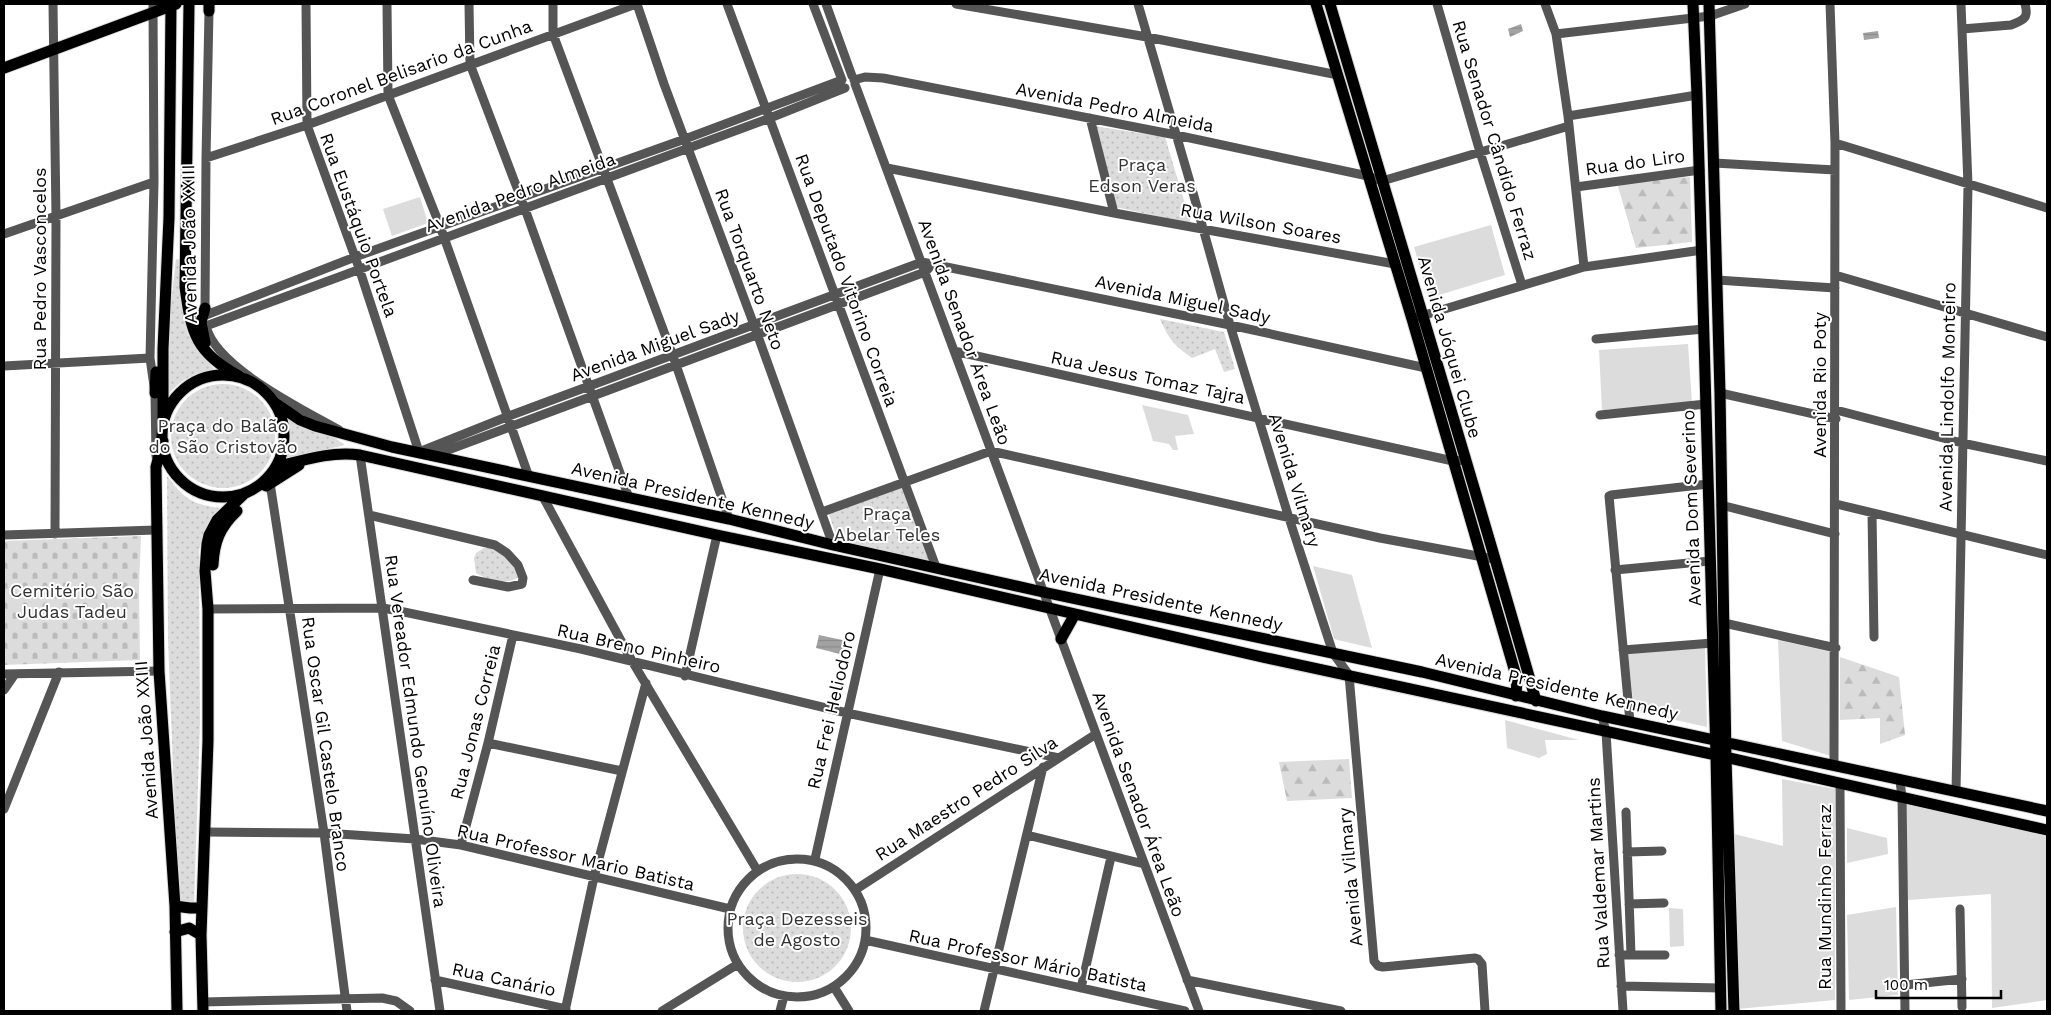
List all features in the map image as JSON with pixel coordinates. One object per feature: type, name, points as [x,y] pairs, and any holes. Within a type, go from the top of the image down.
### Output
[{"type":"main road","points":[[4,68],[153,8],[173,4]]},
{"type":"main road","name":"Avenida João XXIII","points":[[163,427],[163,350],[170,218],[173,4]]},
{"type":"main road","name":"Avenida João XXIII","points":[[189,4],[185,287],[189,317],[198,342],[213,360],[239,376]]},
{"type":"main road","name":"Avenida Jóquei Clube","points":[[1316,4],[1412,319],[1517,679],[1516,696]]},
{"type":"main road","name":"Avenida Jóquei Clube","points":[[1330,4],[1424,315],[1536,701]]},
{"type":"main road","name":"Avenida Dom Severino","points":[[1693,4],[1700,170],[1713,643],[1721,742]]},
{"type":"main road","name":"Avenida Dom Severino","points":[[1709,4],[1720,392],[1724,622],[1721,742],[1721,1011]]},
{"type":"main road","points":[[155,393],[161,317],[166,304]]},
{"type":"main road","points":[[205,312],[201,322],[202,334],[213,360]]},
{"type":"main road","points":[[203,1007],[201,935],[208,741],[208,609],[205,571],[209,535],[217,520],[245,493],[263,483],[276,467],[282,452],[284,435],[282,418],[275,403],[265,391],[253,382],[239,376],[217,375],[203,378],[190,385],[174,400],[167,413],[163,427],[165,455],[173,470],[190,488],[205,494],[221,497],[245,493]]},
{"type":"main road","name":"Avenida Presidente Kennedy","points":[[275,403],[300,420],[352,437],[432,456],[729,519],[832,545],[1042,592],[1422,672],[1602,716],[2047,811]]},
{"type":"main road","name":"Avenida João XXIII","points":[[163,442],[156,467],[158,671],[175,906],[177,1011]]},
{"type":"main road","name":"Avenida Presidente Kennedy","points":[[276,467],[307,459],[344,453],[360,455],[1902,797]]},
{"type":"main road","points":[[208,609],[211,597],[214,553],[219,533],[230,518],[270,483],[307,459]]},
{"type":"main road","points":[[1060,639],[1075,614]]},
{"type":"main road","name":"Avenida Dom Severino","points":[[1721,756],[1734,1011]]},
{"type":"main road","points":[[1902,797],[2047,830]]},
{"type":"main road","points":[[175,906],[202,908]]},
{"type":"main road","points":[[176,932],[189,928],[201,935]]},
{"type":"street","name":"Rua Pedro Vasconcelos","points":[[53,4],[56,217],[55,534]]},
{"type":"street","name":"Rua Eustáquio Portela","points":[[306,4],[307,125],[360,268],[418,452]]},
{"type":"street","points":[[387,4],[388,95],[440,226],[509,416],[529,477]]},
{"type":"street","points":[[469,4],[470,64],[521,197],[629,498]]},
{"type":"street","points":[[553,4],[553,34],[674,360],[729,519]]},
{"type":"street","name":"Rua Coronel Belisario da Cunha","points":[[206,158],[307,125],[637,4]]},
{"type":"street","name":"Rua Torquarto Neto","points":[[637,4],[649,42],[822,512],[832,545]]},
{"type":"street","name":"Rua Deputado Vitorino Correia","points":[[727,4],[936,567]]},
{"type":"street","points":[[813,4],[843,84]]},
{"type":"street","name":"Avenida Senador Área Leão","points":[[826,4],[1042,592],[1199,1011]]},
{"type":"street","points":[[956,4],[1147,37],[1338,75]]},
{"type":"street","name":"Avenida Vilmary","points":[[1138,4],[1230,325],[1289,518],[1333,654],[1349,675],[1373,959],[1378,966],[1383,967],[1478,959],[1482,964],[1483,1011]]},
{"type":"street","name":"Rua Senador Cândido Ferraz","points":[[1437,4],[1480,152],[1522,285]]},
{"type":"street","points":[[1556,34],[1710,16],[1746,4]]},
{"type":"street","name":"Avenida Rio Poty","points":[[1830,4],[1835,143],[1836,648],[1834,765]]},
{"type":"street","name":"Avenida Lindolfo Monteiro","points":[[1956,792],[1968,185],[1961,4]]},
{"type":"street","points":[[1962,29],[2011,25],[2019,22],[2026,17],[2027,12],[2024,4]]},
{"type":"street","points":[[1546,7],[1556,34],[1568,116],[1584,267]]},
{"type":"street","name":"Avenida João XXIII","points":[[153,8],[154,182],[150,358],[155,393],[156,467]]},
{"type":"street","name":"Avenida João XXIII","points":[[209,8],[205,312],[209,336],[216,347],[244,373],[299,408],[352,437]]},
{"type":"street","name":"Avenida Pedro Almeida","points":[[206,326],[689,148],[843,84],[851,88],[854,80],[865,77],[883,78],[1176,135],[1368,176],[1382,181]]},
{"type":"street","points":[[1568,116],[1697,95]]},
{"type":"street","name":"Avenida Pedro Almeida","points":[[205,312],[685,139],[768,114]]},
{"type":"street","points":[[1090,118],[1114,213]]},
{"type":"street","points":[[1382,181],[1569,126]]},
{"type":"street","points":[[1835,143],[2047,208]]},
{"type":"street","points":[[1714,163],[1835,170]]},
{"type":"street","name":"Rua Wilson Soares","points":[[887,168],[1114,213],[1395,264]]},
{"type":"street","name":"Rua do Liro","points":[[1576,187],[1700,170]]},
{"type":"street","points":[[4,234],[154,182]]},
{"type":"street","points":[[1412,319],[1584,267],[1702,250]]},
{"type":"street","name":"Avenida Miguel Sady","points":[[756,330],[835,294],[932,265],[1230,325],[1426,368]]},
{"type":"street","name":"Avenida Miguel Sady","points":[[432,456],[512,426],[591,392],[674,360],[756,330],[839,305],[924,267]]},
{"type":"street","points":[[1835,275],[2047,337]]},
{"type":"street","points":[[1717,280],[1835,288]]},
{"type":"street","points":[[1596,339],[1704,329]]},
{"type":"street","name":"Rua Jesus Tomaz Tajra","points":[[954,351],[1453,461],[1465,460]]},
{"type":"street","points":[[4,366],[150,358]]},
{"type":"street","name":"Avenida Miguel Sady","points":[[418,452],[509,416],[591,392]]},
{"type":"street","points":[[1720,392],[1836,415],[2047,462]]},
{"type":"street","points":[[1600,415],[1706,404]]},
{"type":"street","points":[[822,512],[991,451],[1380,538],[1494,559]]},
{"type":"street","name":"Rua Vereador Edmundo Genuíno Oliveira","points":[[360,455],[440,1011]]},
{"type":"street","name":"Rua Oscar Gil Castelo Branco","points":[[270,483],[324,834],[347,1011]]},
{"type":"street","points":[[1630,722],[1609,496],[1708,484]]},
{"type":"street","points":[[542,495],[632,661],[757,870]]},
{"type":"street","points":[[1836,504],[2047,555]]},
{"type":"street","points":[[1721,505],[1836,534]]},
{"type":"street","points":[[1872,513],[1874,637]]},
{"type":"street","points":[[369,515],[495,545],[513,558],[520,568],[523,578],[522,584],[511,587],[473,580]]},
{"type":"street","points":[[4,535],[156,530]]},
{"type":"street","points":[[685,676],[717,535]]},
{"type":"street","points":[[1615,570],[1710,562]]},
{"type":"street","name":"Rua Frei Heliodoro","points":[[815,859],[880,569]]},
{"type":"street","name":"Rua Breno Pinheiro","points":[[208,609],[383,608],[632,661],[685,676],[847,713],[1059,758]]},
{"type":"street","points":[[1724,622],[1836,648]]},
{"type":"street","name":"Rua Jonas Correia","points":[[461,845],[488,743],[512,635]]},
{"type":"street","points":[[1623,650],[1713,643]]},
{"type":"street","points":[[4,674],[158,671]]},
{"type":"street","points":[[4,809],[59,672]]},
{"type":"street","points":[[4,690],[15,674]]},
{"type":"street","points":[[565,1010],[594,877],[646,683]]},
{"type":"street","name":"Rua Valdemar Martins","points":[[1602,716],[1606,732],[1623,1011]]},
{"type":"street","name":"Rua Maestro Pedro Silva","points":[[854,890],[1096,734]]},
{"type":"street","points":[[488,743],[622,771]]},
{"type":"street","points":[[984,1011],[1043,767]]},
{"type":"street","points":[[1900,781],[1902,797],[1905,1011]]},
{"type":"street","name":"Rua Mundinho Ferraz","points":[[1840,783],[1842,1011]]},
{"type":"street","points":[[1626,812],[1631,955]]},
{"type":"street","name":"Rua Professor Mario Batista","points":[[205,832],[324,834],[415,839],[461,845],[730,909]]},
{"type":"street","points":[[1027,835],[1144,864]]},
{"type":"street","points":[[1627,852],[1662,850]]},
{"type":"street","points":[[1080,988],[1112,857]]},
{"type":"street","points":[[815,859],[836,870],[848,881],[854,890],[864,912],[866,930],[864,940],[857,963],[847,976],[834,987],[819,994],[804,997],[784,996],[770,992],[755,984],[742,971],[732,952],[727,931],[730,909],[740,887],[757,870],[777,860],[815,859]]},
{"type":"street","points":[[1629,904],[1664,903]]},
{"type":"street","points":[[1960,909],[1962,1006]]},
{"type":"street","name":"Rua Professor Mário Batista","points":[[864,940],[1080,988],[1153,1008],[1185,1011]]},
{"type":"street","points":[[1619,955],[1665,955]]},
{"type":"street","points":[[662,1011],[738,964]]},
{"type":"street","points":[[1905,984],[1962,979]]},
{"type":"street","name":"Rua Canário","points":[[435,980],[565,1010]]},
{"type":"street","points":[[1188,980],[1341,1011]]},
{"type":"street","points":[[1621,986],[1720,988]]},
{"type":"street","points":[[834,987],[849,1011]]},
{"type":"street","points":[[780,1011],[784,996]]},
{"type":"street","points":[[203,1007],[345,998],[388,998],[410,1011]]},
{"type":"green space","name":"Praça Edson Veras","points":[[1094,126],[1165,137],[1191,224],[1116,207]]},
{"type":"green space","points":[[1690,177],[1692,242],[1636,248],[1617,183]]},
{"type":"green space","points":[[420,197],[428,223],[392,236],[383,209]]},
{"type":"green space","points":[[1491,225],[1505,275],[1429,298],[1414,247]]},
{"type":"green space","points":[[176,259],[181,260],[181,287],[188,335],[214,369],[187,378],[166,397],[166,351]]},
{"type":"green space","points":[[1160,319],[1224,332],[1235,369],[1224,372],[1215,349],[1192,358],[1173,342]]},
{"type":"green space","points":[[1688,344],[1692,404],[1602,410],[1599,350]]},
{"type":"green space","name":"Praça do Balão do São Cristovão","points":[[223,384],[243,388],[252,393],[266,407],[271,416],[275,436],[271,456],[266,465],[252,479],[243,484],[223,488],[203,484],[194,479],[180,465],[175,456],[171,436],[175,416],[180,407],[194,393],[203,388]]},
{"type":"green space","points":[[1142,405],[1188,415],[1194,434],[1175,436],[1178,450],[1173,450],[1169,444],[1153,441]]},
{"type":"green space","points":[[287,419],[332,436],[345,445],[286,459],[289,442]]},
{"type":"green space","points":[[167,476],[189,499],[202,505],[220,508],[211,518],[205,529],[199,553],[200,723],[194,905],[181,903],[178,892],[168,640]]},
{"type":"green space","name":"Praça Abelar Teles","points":[[906,482],[936,567],[839,543],[828,512]]},
{"type":"green space","name":"Cemitério São Judas Tadeu","points":[[141,536],[139,588],[140,660],[4,665],[4,541]]},
{"type":"green space","points":[[484,548],[496,548],[513,559],[519,577],[502,582],[476,573],[474,558],[476,553]]},
{"type":"green space","points":[[1313,566],[1352,575],[1372,648],[1334,639]]},
{"type":"green space","points":[[1778,640],[1831,652],[1831,756],[1782,741]]},
{"type":"green space","points":[[1705,648],[1707,727],[1634,711],[1628,653]]},
{"type":"green space","points":[[1840,657],[1899,677],[1905,735],[1880,744],[1880,718],[1840,720]]},
{"type":"green space","points":[[1505,720],[1579,740],[1545,740],[1547,754],[1539,758],[1507,748]]},
{"type":"green space","points":[[1349,759],[1352,798],[1287,801],[1279,762]]},
{"type":"green space","points":[[1782,779],[1835,789],[1835,1000],[1738,1009],[1734,834],[1783,846]]},
{"type":"green space","points":[[1902,797],[2047,830],[2047,1000],[1992,1008],[1991,894],[1908,900]]},
{"type":"green space","points":[[1847,828],[1887,838],[1888,854],[1847,863]]},
{"type":"green space","name":"Praça Dezesseis de Agosto","points":[[797,874],[818,878],[835,890],[847,907],[851,928],[847,949],[835,966],[818,978],[797,982],[776,978],[759,966],[747,949],[743,928],[747,907],[759,890],[776,878]]},
{"type":"green space","points":[[1896,907],[1898,995],[1849,1000],[1847,915]]},
{"type":"green space","points":[[1669,908],[1683,909],[1684,946],[1670,947]]},
{"type":"shaded area","points":[[1521,24],[1523,31],[1510,37],[1508,29]]},
{"type":"shaded area","points":[[1878,31],[1879,38],[1864,40],[1863,33]]},
{"type":"shaded area","points":[[819,635],[847,641],[844,655],[816,648]]}]
